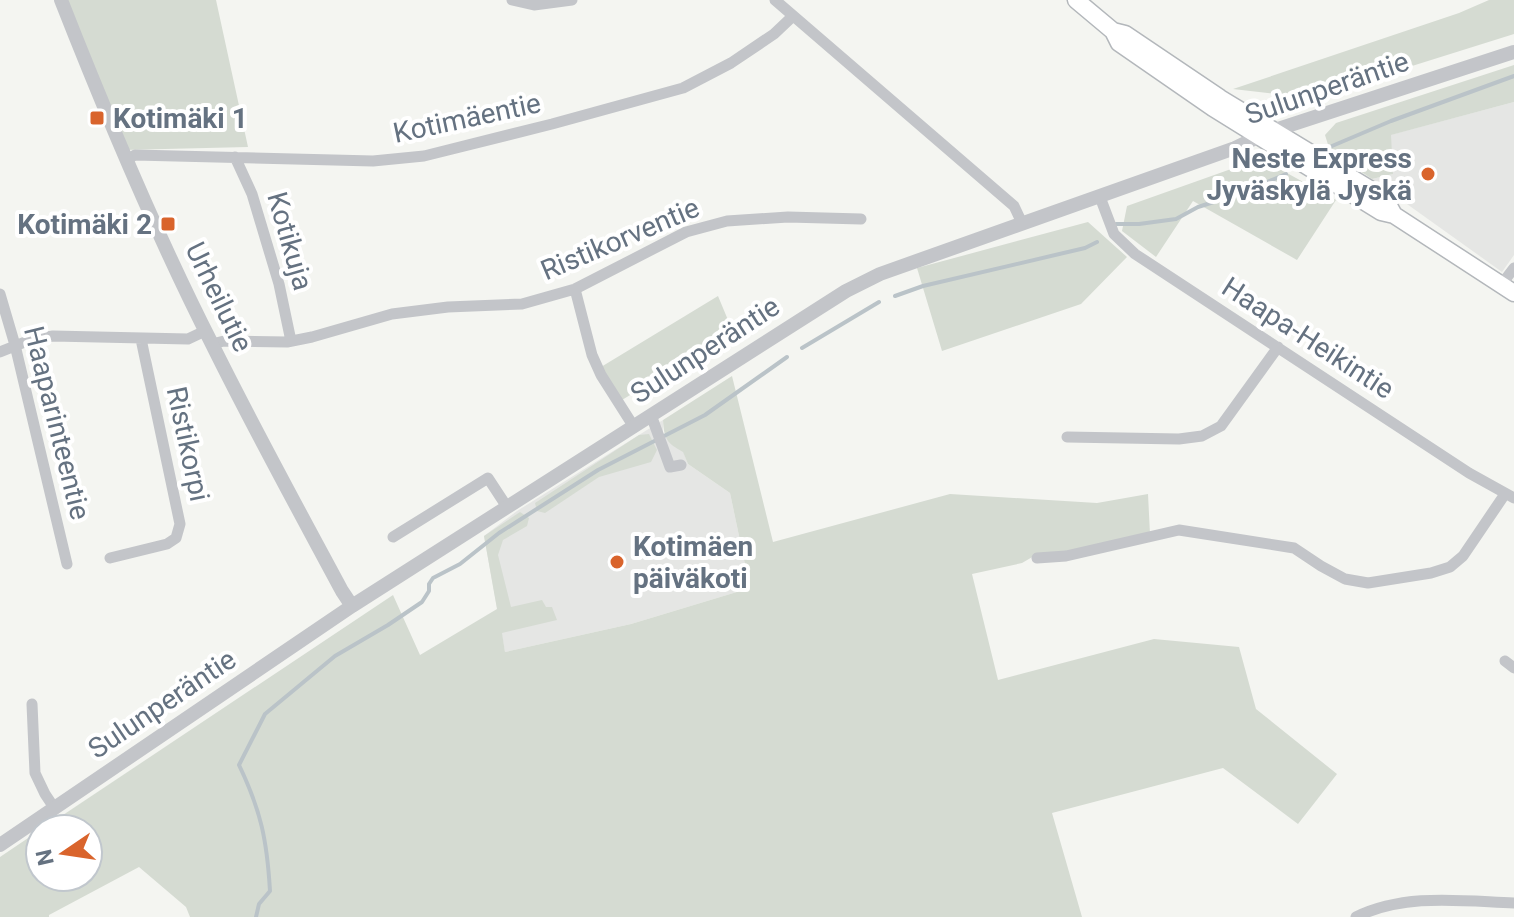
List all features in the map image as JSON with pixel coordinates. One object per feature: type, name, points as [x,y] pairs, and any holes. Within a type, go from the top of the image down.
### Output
[{"type":"main road","points":[[1076,0],[1113,31],[1119,43],[1213,108],[1267,133],[1375,192],[1394,215],[1508,289]]},
{"type":"street","name":"Urheilutie","points":[[61,0],[126,160],[208,338],[352,606]]},
{"type":"street","points":[[512,0],[534,5],[572,0]]},
{"type":"street","points":[[775,0],[1014,206],[1022,223]]},
{"type":"street","name":"Kotimäentie","points":[[126,160],[135,155],[373,161],[424,156],[683,88],[731,63],[774,34],[793,16]]},
{"type":"street","name":"Sulunperäntie","points":[[0,845],[352,606],[846,291],[880,274],[1235,148],[1267,133],[1514,52]]},
{"type":"street","name":"Kotikuja","points":[[235,157],[252,194],[279,284],[291,341]]},
{"type":"street","name":"Haapa-Heikintie","points":[[1100,197],[1114,234],[1135,254],[1469,473],[1509,496]]},
{"type":"street","name":"Ristikorventie","points":[[0,352],[53,336],[291,341],[392,314],[448,307],[522,304],[575,289],[686,232],[727,221],[788,217],[861,219]]},
{"type":"street","points":[[1508,289],[1514,268]]},
{"type":"street","points":[[575,289],[592,355],[634,427]]},
{"type":"street","name":"Haaparinteentie","points":[[0,294],[67,564]]},
{"type":"street","name":"Ristikorpi","points":[[110,558],[167,544],[176,538],[180,524],[141,339]]},
{"type":"street","points":[[1067,437],[1179,439],[1202,436],[1221,426],[1278,347]]},
{"type":"street","points":[[651,415],[670,467],[681,465]]},
{"type":"street","points":[[393,537],[488,478],[507,507]]},
{"type":"street","points":[[1037,558],[1066,556],[1179,530],[1294,548],[1345,579],[1368,583],[1450,567],[1463,556],[1509,496]]},
{"type":"street","points":[[32,704],[35,773],[55,809]]},
{"type":"street","points":[[1356,917],[1388,904],[1416,900],[1514,903]]},
{"type":"shaded area","points":[[65,0],[216,0],[248,147],[123,150]]},
{"type":"shaded area","points":[[1489,0],[1514,0],[1514,34],[1310,98],[1233,89],[1459,13]]},
{"type":"shaded area","points":[[1514,65],[1514,102],[1391,135],[1393,174],[1372,179],[1330,151],[1325,135],[1336,123]]},
{"type":"shaded area","points":[[1514,102],[1514,255],[1502,272],[1372,179],[1393,174],[1390,135]]},
{"type":"shaded area","points":[[1262,162],[1336,200],[1297,260],[1193,201],[1156,257],[1122,231],[1127,206],[1248,163]]},
{"type":"shaded area","points":[[1088,222],[1127,257],[1081,304],[942,351],[917,268]]},
{"type":"shaded area","points":[[718,296],[733,332],[622,400],[601,367]]},
{"type":"shaded area","points":[[732,376],[773,542],[950,494],[1097,503],[1148,494],[1150,534],[1066,553],[1034,556],[1022,563],[972,574],[998,680],[1154,639],[1239,647],[1256,709],[1337,774],[1298,824],[1223,768],[1052,813],[1082,917],[190,917],[186,907],[139,867],[104,886],[104,813],[66,813],[393,595],[420,655],[497,609],[484,536],[520,512],[529,518],[527,526],[503,540],[498,555],[511,607],[542,600],[546,607],[552,607],[557,620],[502,633],[505,652],[631,624],[750,588],[730,493],[688,464],[683,452],[667,440],[663,420]]},
{"type":"shaded area","name":"Kotimäen päiväkoti","points":[[663,420],[663,433],[683,451],[688,464],[730,493],[750,588],[631,624],[505,652],[484,536],[517,511]]},
{"type":"shaded area","points":[[649,434],[657,450],[651,462],[599,477],[545,513],[537,511],[535,503],[639,435]]},
{"type":"shaded area","points":[[24,841],[24,893],[90,893],[49,917],[0,917],[0,857]]},
{"type":"waterway","points":[[1332,146],[1514,76]]},
{"type":"waterway","points":[[1116,224],[1176,219],[1198,207],[1286,174]]},
{"type":"waterway","points":[[895,296],[923,286],[1085,248],[1097,242]]},
{"type":"waterway","points":[[802,348],[879,302]]},
{"type":"waterway","points":[[256,917],[259,904],[270,891],[267,856],[258,812],[239,765],[265,714],[335,656],[422,602],[433,578],[460,564],[499,533],[598,470],[705,415],[787,357]]},
{"type":"place","name":"Kotimäki 1","points":[[97,118]]},
{"type":"place","name":"Neste Express Jyväskylä Jyskä","points":[[1428,174]]},
{"type":"place","name":"Kotimäki 2","points":[[168,224]]},
{"type":"place","name":"Kotimäen päiväkoti","points":[[617,562]]}]
